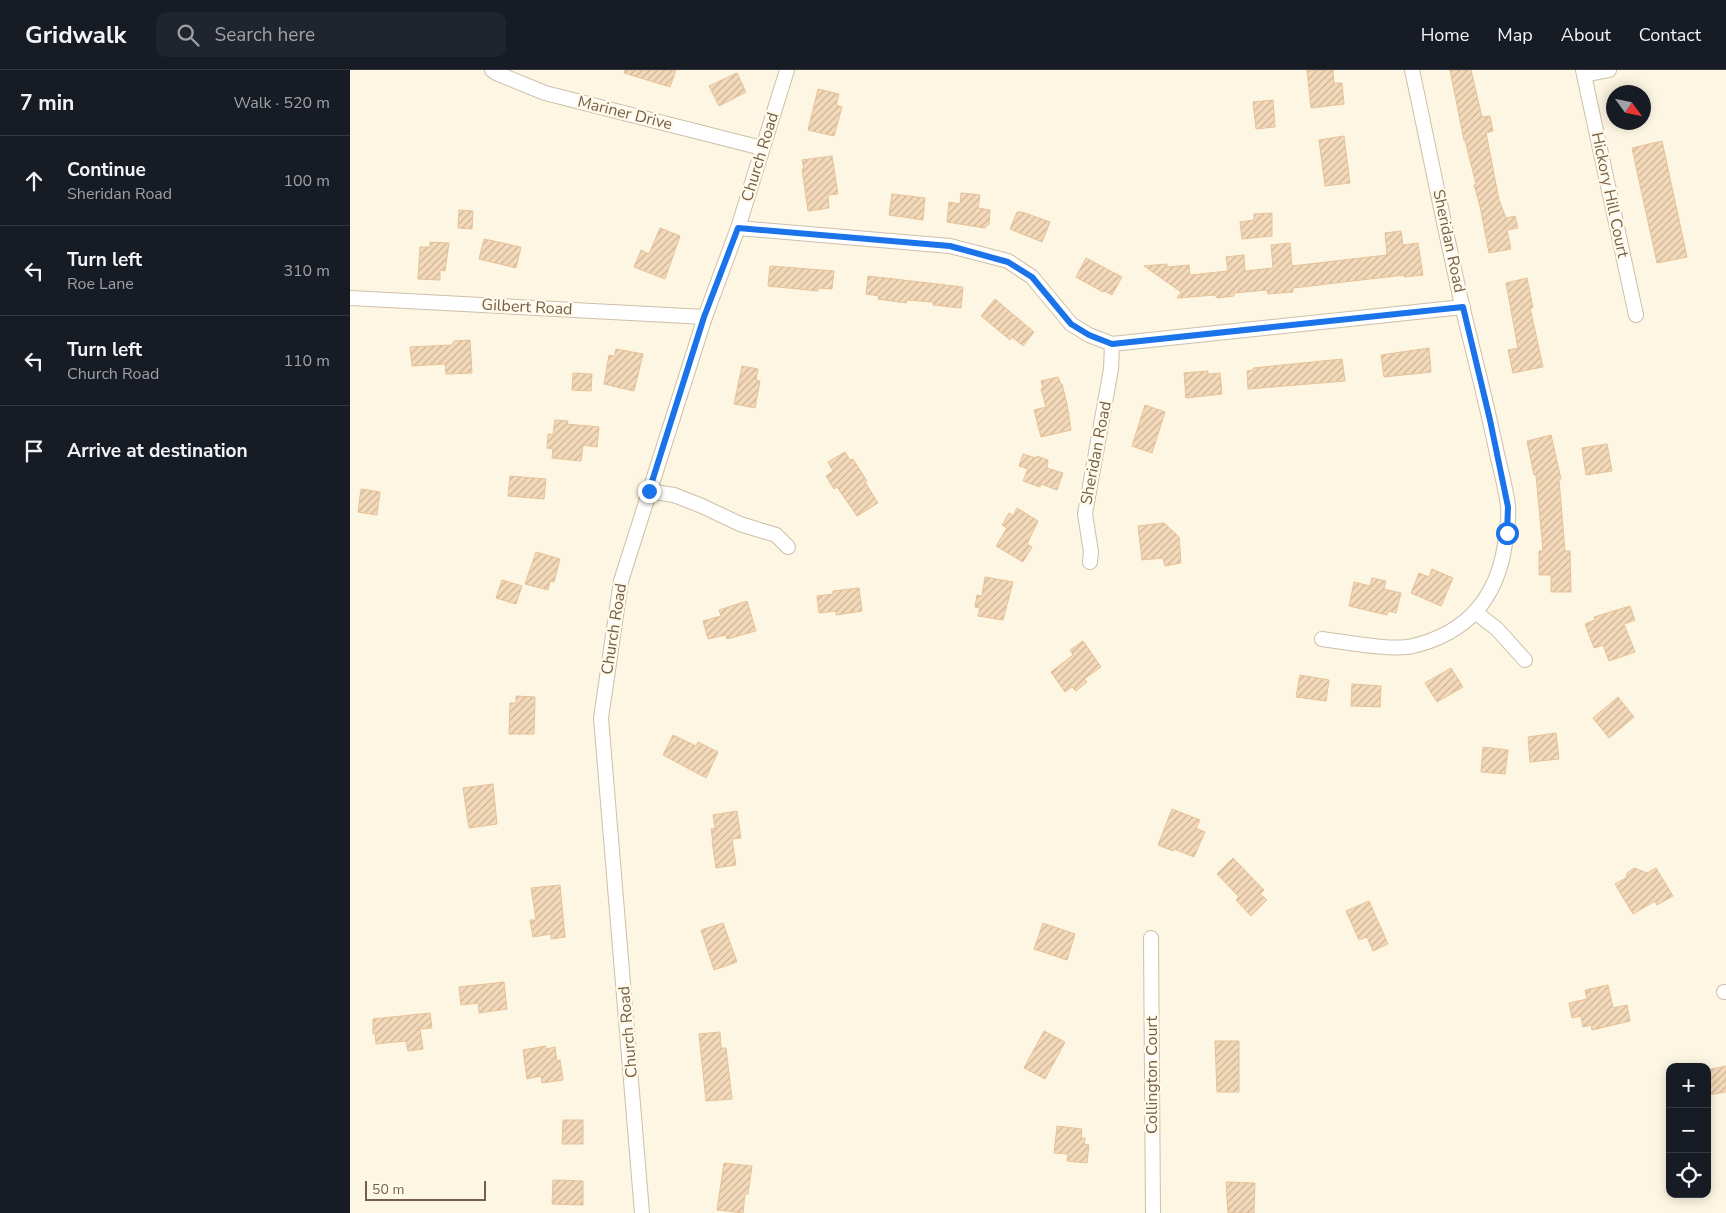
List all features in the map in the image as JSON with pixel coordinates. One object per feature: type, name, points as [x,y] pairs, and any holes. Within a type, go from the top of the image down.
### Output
[{"type":"street","name":"Mariner Drive","points":[[492,70],[545,93],[762,148]]},
{"type":"street","name":"Church Road","points":[[642,1213],[601,718],[621,581],[704,317],[738,228],[787,70]]},
{"type":"street","name":"Sheridan Road","points":[[1322,639],[1392,647],[1411,646],[1439,636],[1460,625],[1475,612],[1492,588],[1502,562],[1507,533],[1508,507],[1412,70]]},
{"type":"street","points":[[1583,73],[1609,70]]},
{"type":"street","name":"Hickory Hill Court","points":[[1583,73],[1636,315]]},
{"type":"street","points":[[738,228],[950,246],[1008,262],[1032,277],[1071,324],[1089,335],[1112,344],[1463,307]]},
{"type":"street","name":"Gilbert Road","points":[[350,298],[704,317]]},
{"type":"street","name":"Sheridan Road","points":[[1090,562],[1091,552],[1084,514],[1112,369],[1112,344]]},
{"type":"street","points":[[649,491],[674,495],[740,524],[776,535],[788,547]]},
{"type":"street","points":[[1475,612],[1497,629],[1525,660]]},
{"type":"street","name":"Collington Court","points":[[1151,938],[1152,1213]]},
{"type":"building","points":[[625,70],[676,70],[670,87],[624,73]]},
{"type":"building","points":[[1307,70],[1333,70],[1334,83],[1342,83],[1344,104],[1311,108]]},
{"type":"building","points":[[1450,70],[1471,70],[1482,117],[1490,116],[1493,131],[1486,133],[1499,200],[1506,218],[1515,216],[1518,228],[1507,230],[1511,249],[1489,253],[1474,185],[1476,184],[1464,140]]},
{"type":"building","points":[[737,73],[746,92],[719,106],[709,86]]},
{"type":"building","points":[[818,89],[839,94],[836,105],[842,107],[834,136],[808,130]]},
{"type":"building","points":[[1273,100],[1275,127],[1256,129],[1253,102]]},
{"type":"building","points":[[1344,136],[1350,183],[1325,186],[1319,140]]},
{"type":"building","points":[[1662,141],[1687,257],[1657,263],[1632,148]]},
{"type":"building","points":[[832,156],[838,194],[828,195],[829,208],[808,211],[802,160]]},
{"type":"building","points":[[961,193],[980,195],[978,208],[990,210],[989,224],[985,228],[947,222],[949,202],[960,204]]},
{"type":"building","points":[[892,194],[925,198],[923,220],[889,215]]},
{"type":"building","points":[[459,210],[473,211],[472,229],[458,228]]},
{"type":"building","points":[[1017,212],[1050,222],[1042,242],[1010,229]]},
{"type":"building","points":[[1272,213],[1272,236],[1242,239],[1240,222],[1254,220],[1254,214]]},
{"type":"building","points":[[660,228],[680,236],[665,279],[634,267],[641,250],[649,254]]},
{"type":"building","points":[[1401,231],[1403,245],[1418,243],[1423,275],[1404,277],[1404,275],[1293,288],[1293,292],[1268,294],[1267,290],[1234,293],[1234,296],[1217,298],[1215,295],[1177,298],[1181,292],[1144,266],[1167,264],[1167,267],[1189,265],[1190,275],[1228,271],[1226,257],[1244,255],[1245,271],[1273,268],[1271,245],[1290,243],[1292,266],[1387,255],[1385,233]]},
{"type":"building","points":[[484,239],[521,247],[516,268],[479,259]]},
{"type":"building","points":[[430,242],[449,243],[445,271],[440,270],[440,280],[418,279],[420,247],[430,247]]},
{"type":"building","points":[[1086,258],[1122,277],[1112,295],[1076,277]]},
{"type":"building","points":[[770,266],[834,271],[832,289],[818,288],[818,291],[768,286]]},
{"type":"building","points":[[868,276],[963,287],[961,308],[933,305],[933,302],[907,300],[906,303],[878,299],[879,296],[866,294]]},
{"type":"building","points":[[1527,278],[1533,308],[1530,308],[1543,367],[1513,373],[1508,350],[1518,348],[1506,283]]},
{"type":"building","points":[[995,299],[1034,332],[1023,346],[1012,337],[1010,340],[981,316]]},
{"type":"building","points":[[470,340],[472,373],[446,374],[445,364],[412,366],[410,347],[452,345],[454,341]]},
{"type":"building","points":[[1429,348],[1431,372],[1384,377],[1381,355]]},
{"type":"building","points":[[616,349],[643,354],[634,391],[604,384],[609,355],[614,356]]},
{"type":"building","points":[[1342,359],[1345,381],[1248,389],[1247,371],[1254,370],[1253,368]]},
{"type":"building","points":[[742,366],[758,369],[756,380],[760,381],[755,408],[734,404]]},
{"type":"building","points":[[1208,371],[1208,374],[1220,373],[1222,394],[1186,398],[1184,373]]},
{"type":"building","points":[[573,373],[592,374],[591,391],[572,390]]},
{"type":"building","points":[[1058,377],[1062,384],[1067,404],[1071,430],[1041,437],[1034,410],[1046,407],[1041,389],[1043,388],[1041,381]]},
{"type":"building","points":[[1145,405],[1165,412],[1152,453],[1132,446]]},
{"type":"building","points":[[555,420],[568,421],[567,424],[599,427],[597,447],[583,445],[581,461],[552,458],[553,449],[547,448],[548,434],[553,435]]},
{"type":"building","points":[[1551,435],[1561,479],[1559,479],[1565,551],[1570,551],[1571,592],[1551,592],[1551,575],[1539,575],[1539,551],[1543,551],[1536,475],[1534,475],[1527,441]]},
{"type":"building","points":[[1607,444],[1612,471],[1586,475],[1582,448]]},
{"type":"building","points":[[845,452],[850,460],[853,459],[878,503],[857,516],[837,487],[834,489],[826,476],[833,471],[828,462]]},
{"type":"building","points":[[1023,454],[1048,460],[1047,468],[1063,473],[1057,490],[1041,484],[1040,487],[1023,481],[1028,469],[1019,466]]},
{"type":"building","points":[[510,476],[546,479],[544,499],[508,496]]},
{"type":"building","points":[[361,489],[380,492],[377,515],[358,512]]},
{"type":"building","points":[[1017,508],[1038,521],[1027,544],[1032,547],[1023,562],[996,546],[1007,528],[1002,525],[1009,513],[1013,516]]},
{"type":"building","points":[[1164,523],[1179,537],[1181,563],[1165,566],[1163,558],[1142,560],[1138,526]]},
{"type":"building","points":[[536,552],[560,559],[554,582],[550,581],[548,590],[525,584]]},
{"type":"building","points":[[1432,569],[1453,578],[1441,606],[1411,593],[1419,573],[1429,577]]},
{"type":"building","points":[[985,577],[1013,582],[1003,620],[978,616],[980,608],[975,607],[977,595],[982,596]]},
{"type":"building","points":[[1372,578],[1386,581],[1384,589],[1401,593],[1396,613],[1388,611],[1387,615],[1349,606],[1354,582],[1370,586]]},
{"type":"building","points":[[502,580],[522,586],[516,604],[496,598]]},
{"type":"building","points":[[859,588],[862,611],[836,615],[836,611],[819,613],[817,596],[833,594],[833,591]]},
{"type":"building","points":[[747,601],[756,631],[727,639],[726,635],[708,639],[703,621],[721,616],[719,610]]},
{"type":"building","points":[[1630,606],[1635,620],[1624,624],[1635,652],[1609,661],[1603,645],[1594,648],[1585,624],[1595,620],[1594,617]]},
{"type":"building","points":[[1083,641],[1101,667],[1084,679],[1087,682],[1076,691],[1072,687],[1065,692],[1051,672],[1073,655],[1070,650]]},
{"type":"building","points":[[1451,668],[1463,687],[1437,702],[1425,683]]},
{"type":"building","points":[[1300,675],[1329,680],[1326,701],[1296,697]]},
{"type":"building","points":[[1352,684],[1381,686],[1380,707],[1351,706]]},
{"type":"building","points":[[516,696],[535,697],[534,734],[509,734],[510,703],[516,703]]},
{"type":"building","points":[[1618,697],[1634,717],[1609,738],[1593,718]]},
{"type":"building","points":[[1556,733],[1559,759],[1530,762],[1528,737]]},
{"type":"building","points":[[673,735],[696,746],[698,742],[718,752],[706,778],[663,755]]},
{"type":"building","points":[[1483,747],[1508,750],[1505,774],[1481,772]]},
{"type":"building","points":[[493,784],[497,824],[469,828],[463,788]]},
{"type":"building","points":[[1172,809],[1200,820],[1196,828],[1205,832],[1194,857],[1158,845]]},
{"type":"building","points":[[737,811],[741,838],[732,839],[736,865],[716,868],[711,829],[715,828],[713,815]]},
{"type":"building","points":[[1233,858],[1264,890],[1260,894],[1267,900],[1251,916],[1236,900],[1239,897],[1217,874]]},
{"type":"building","points":[[1634,868],[1647,873],[1656,868],[1673,896],[1657,905],[1655,901],[1633,914],[1615,884],[1626,878],[1627,873]]},
{"type":"building","points":[[560,885],[565,937],[551,939],[551,934],[533,937],[530,920],[536,920],[531,888]]},
{"type":"building","points":[[1369,901],[1388,944],[1373,951],[1367,937],[1359,940],[1346,911]]},
{"type":"building","points":[[723,923],[737,962],[714,970],[701,930]]},
{"type":"building","points":[[1043,923],[1075,934],[1067,960],[1034,949]]},
{"type":"building","points":[[504,982],[507,1009],[479,1013],[478,1003],[461,1005],[459,987]]},
{"type":"building","points":[[1608,985],[1613,1008],[1627,1005],[1630,1021],[1592,1030],[1591,1025],[1583,1027],[1581,1016],[1572,1018],[1569,1003],[1587,999],[1585,990]]},
{"type":"building","points":[[430,1013],[432,1028],[420,1029],[423,1049],[408,1051],[406,1041],[376,1044],[375,1033],[373,1034],[373,1019]]},
{"type":"building","points":[[1044,1031],[1065,1042],[1045,1079],[1024,1068]]},
{"type":"building","points":[[720,1032],[721,1048],[726,1048],[732,1099],[706,1101],[699,1034]]},
{"type":"building","points":[[1215,1041],[1239,1041],[1239,1092],[1217,1092]]},
{"type":"building","points":[[546,1046],[546,1049],[555,1047],[557,1061],[560,1060],[563,1080],[542,1083],[541,1076],[527,1079],[523,1050]]},
{"type":"building","points":[[1726,1066],[1726,1092],[1711,1094],[1711,1069]]},
{"type":"building","points":[[563,1120],[583,1120],[583,1144],[562,1144]]},
{"type":"building","points":[[1057,1126],[1082,1129],[1081,1138],[1085,1138],[1084,1144],[1089,1145],[1087,1163],[1067,1161],[1068,1154],[1054,1153]]},
{"type":"building","points":[[724,1163],[752,1166],[748,1194],[745,1194],[743,1213],[717,1210]]},
{"type":"building","points":[[553,1180],[583,1181],[583,1205],[552,1204]]},
{"type":"building","points":[[1226,1182],[1255,1183],[1254,1213],[1228,1213]]},
{"type":"route","points":[[649,491],[704,317],[738,228],[950,246],[1008,262],[1032,277],[1071,324],[1089,335],[1112,344],[1463,307],[1490,420],[1508,507],[1507,533]]}]
